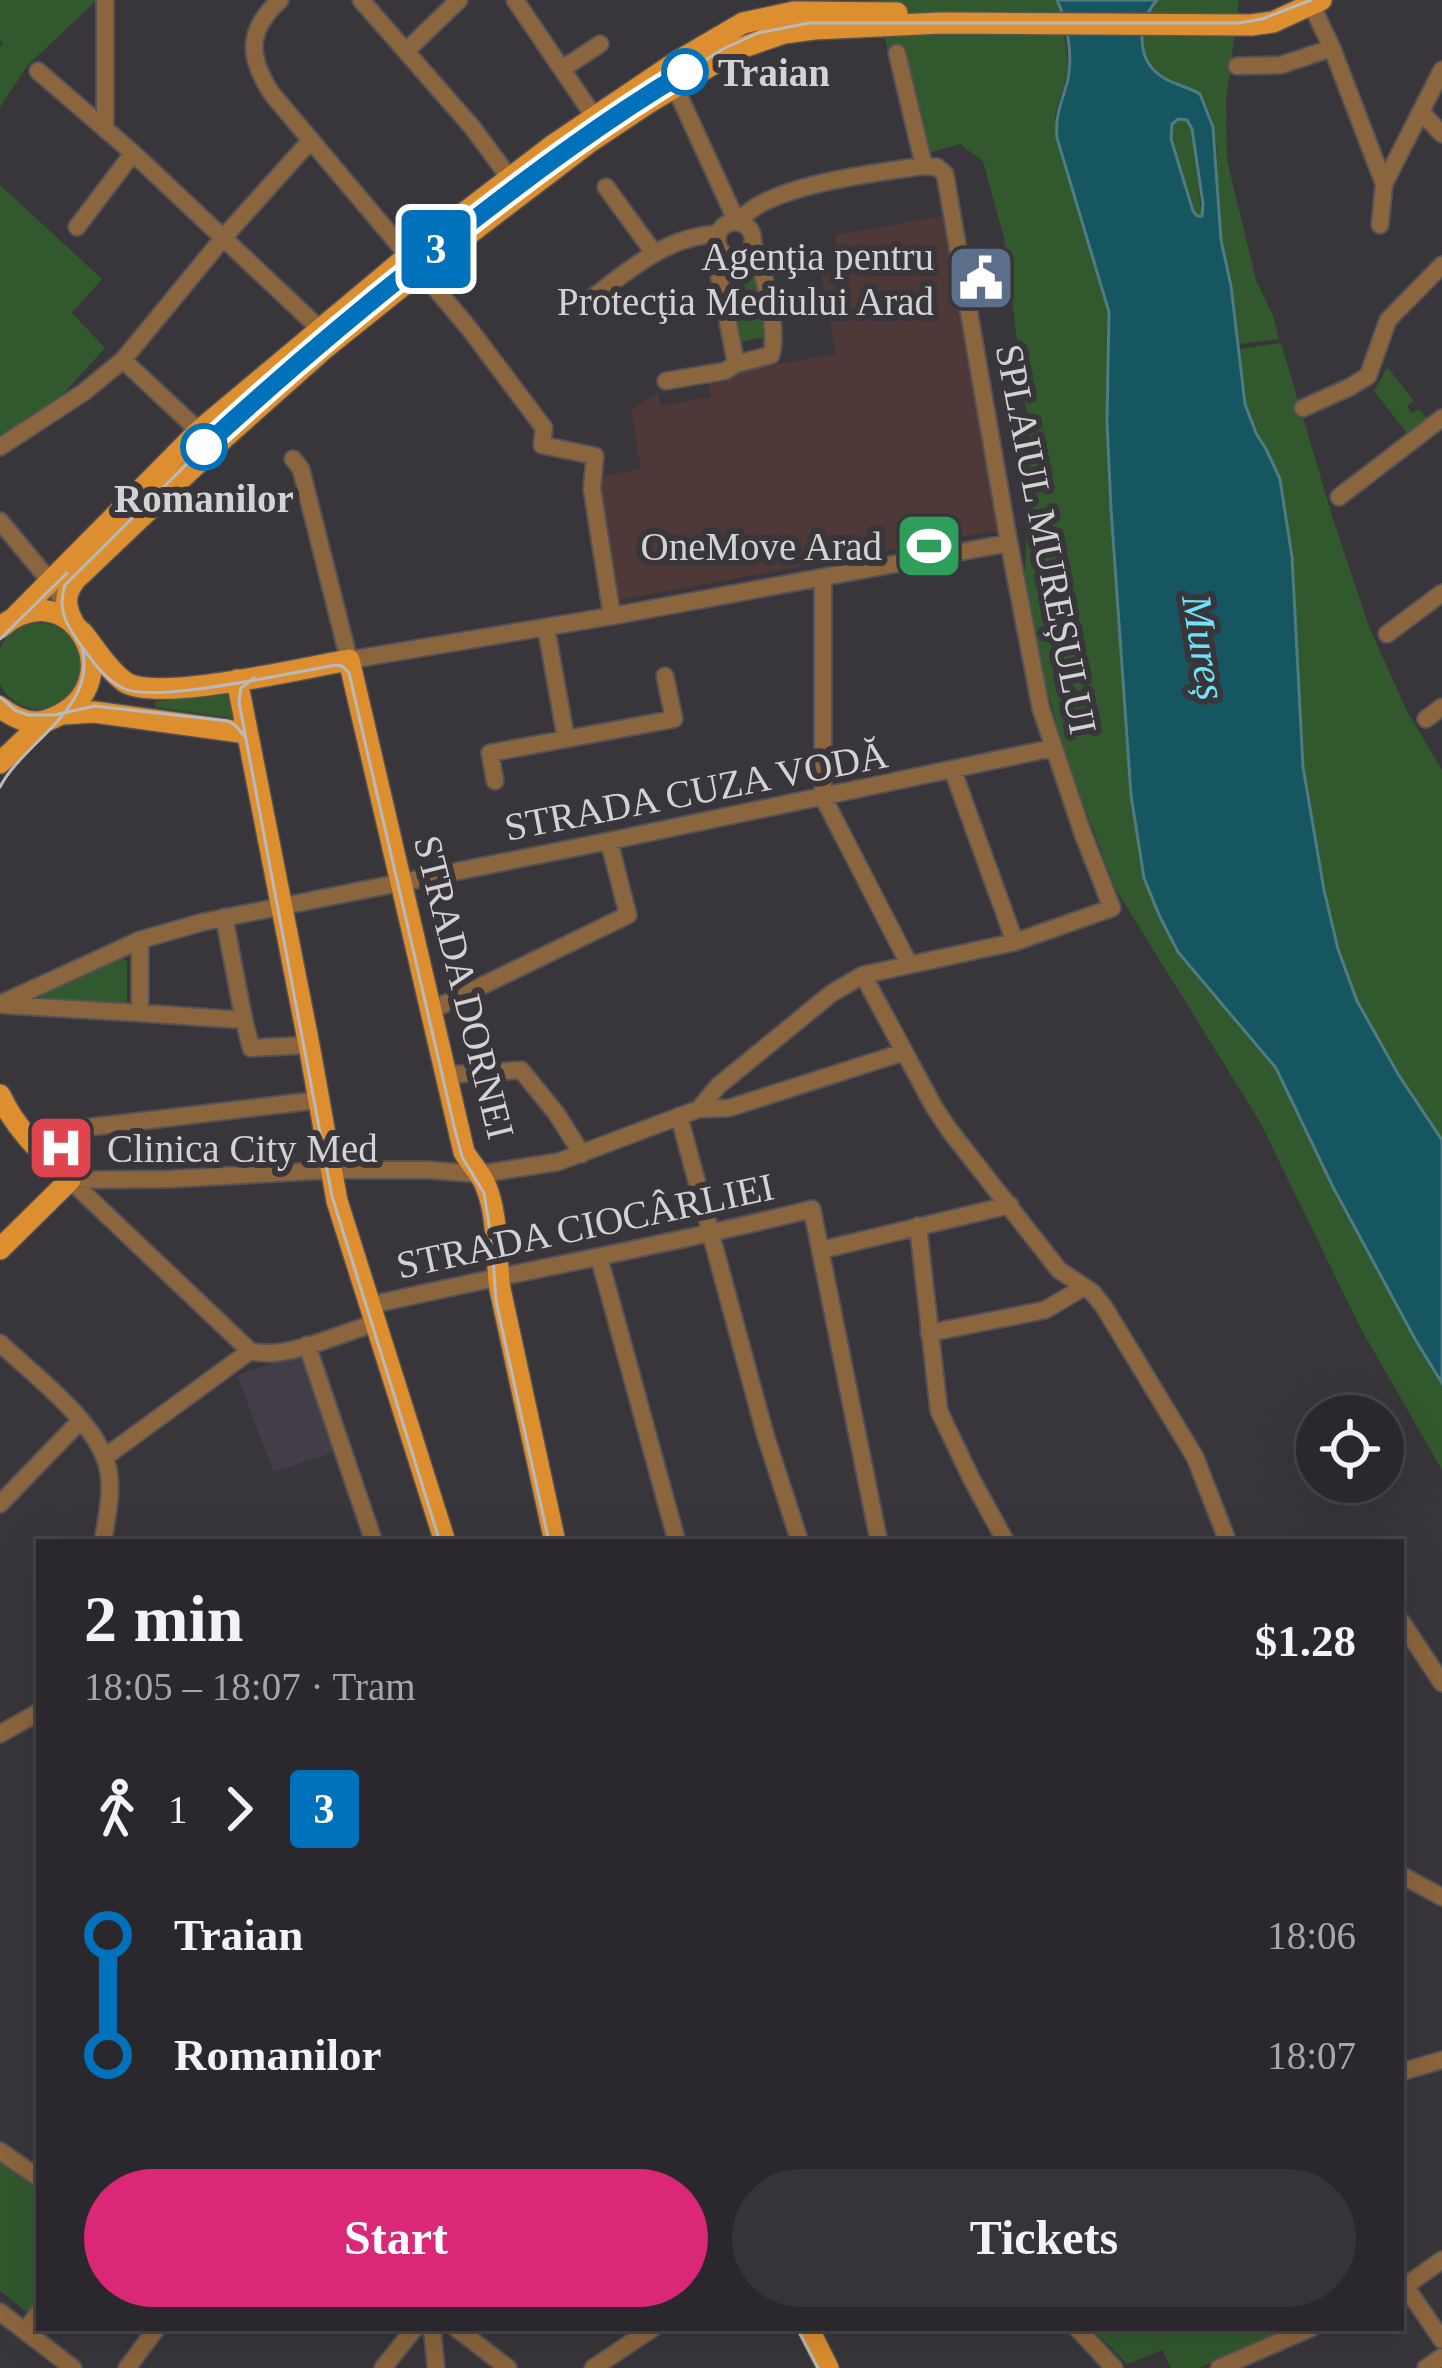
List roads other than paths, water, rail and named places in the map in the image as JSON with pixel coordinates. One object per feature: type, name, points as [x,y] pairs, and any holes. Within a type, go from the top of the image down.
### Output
[{"type":"main road","points":[[1239,20],[1288,0]]},
{"type":"main road","points":[[0,763],[83,696],[90,681],[91,656],[74,621],[68,592],[77,578],[509,178],[595,118],[746,46],[784,33],[941,19],[1273,22],[1316,2]]},
{"type":"main road","points":[[8,622],[199,431],[320,329],[667,84]]},
{"type":"main road","points":[[8,622],[45,610],[74,621],[114,672],[130,685],[144,688],[237,680],[349,660]]},
{"type":"main road","name":"STRADA DORNEI","points":[[349,660],[464,1152],[489,1196],[498,1275],[554,1539]]},
{"type":"main road","points":[[237,680],[337,1202],[444,1539]]},
{"type":"main road","points":[[0,724],[1,708],[26,721],[94,712],[247,733]]},
{"type":"main road","points":[[0,1095],[23,1135],[70,1180],[0,1249]]},
{"type":"main road","points":[[794,2331],[812,2368]]},
{"type":"main road","points":[[810,2331],[828,2368]]},
{"type":"street","points":[[105,0],[105,130]]},
{"type":"street","points":[[279,0],[253,41],[256,63],[272,94],[540,421],[542,445],[594,454],[592,489],[612,616]]},
{"type":"street","points":[[361,0],[472,127],[509,178]]},
{"type":"street","points":[[406,51],[459,0]]},
{"type":"street","points":[[522,2],[595,118]]},
{"type":"street","points":[[1316,2],[1384,184]]},
{"type":"street","points":[[562,69],[600,44]]},
{"type":"street","points":[[1237,66],[1281,65],[1331,48]]},
{"type":"street","points":[[736,364],[718,270],[728,231],[749,210],[796,189],[925,166],[896,53]]},
{"type":"street","points":[[1380,225],[1384,184],[1442,70]]},
{"type":"street","points":[[38,71],[133,153],[320,329]]},
{"type":"street","points":[[667,84],[728,231],[728,257],[737,258],[753,243]]},
{"type":"street","points":[[1422,113],[1442,134]]},
{"type":"street","points":[[0,447],[84,392],[122,360],[310,140]]},
{"type":"street","points":[[77,227],[133,153]]},
{"type":"street","name":"SPLAIUL MUREȘULUI","points":[[925,166],[937,167],[945,175],[1041,710],[1112,908],[1015,942]]},
{"type":"street","points":[[606,187],[654,253]]},
{"type":"street","points":[[587,302],[654,253],[698,236],[750,230],[775,342],[771,356],[724,371],[666,381]]},
{"type":"street","points":[[1304,408],[1368,376],[1388,320],[1442,265]]},
{"type":"street","points":[[122,360],[199,431]]},
{"type":"street","points":[[1340,497],[1442,418]]},
{"type":"street","points":[[293,459],[301,469],[349,660],[1009,543]]},
{"type":"street","points":[[0,521],[50,581],[74,621]]},
{"type":"street","points":[[823,578],[823,797],[908,964]]},
{"type":"street","points":[[1387,634],[1442,593]]},
{"type":"street","points":[[546,627],[566,739]]},
{"type":"street","points":[[495,782],[490,753],[674,719],[665,676]]},
{"type":"street","points":[[1426,719],[1442,707]]},
{"type":"street","name":"STRADA CUZA VODĂ","points":[[0,1004],[140,940],[224,917],[1053,748]]},
{"type":"street","points":[[699,1108],[718,1086],[832,993],[863,975],[1015,942],[953,771]]},
{"type":"street","points":[[430,1011],[628,915],[609,841]]},
{"type":"street","points":[[224,917],[250,1048],[310,1045]]},
{"type":"street","points":[[140,940],[140,1013]]},
{"type":"street","points":[[863,975],[950,1131],[1059,1270],[1092,1292],[1104,1307],[1195,1457],[1227,1539]]},
{"type":"street","points":[[0,1004],[244,1020]]},
{"type":"street","points":[[70,1180],[331,1170],[480,1174],[525,1168],[582,1154],[699,1108],[729,1108],[904,1052]]},
{"type":"street","points":[[445,1075],[520,1070],[582,1154]]},
{"type":"street","points":[[718,1086],[729,1108]]},
{"type":"street","points":[[23,1135],[319,1100]]},
{"type":"street","points":[[679,1116],[765,1434],[799,1539]]},
{"type":"street","points":[[70,1180],[250,1351],[105,1456]]},
{"type":"street","points":[[878,1539],[821,1250],[1010,1204]]},
{"type":"street","name":"STRADA CIOCÂRLIEI","points":[[250,1351],[272,1354],[307,1345],[373,1314],[498,1275],[711,1234],[812,1209],[821,1250]]},
{"type":"street","points":[[918,1226],[939,1411],[1004,1539]]},
{"type":"street","points":[[599,1257],[676,1539]]},
{"type":"street","points":[[929,1334],[1045,1310],[1084,1287]]},
{"type":"street","points":[[0,1343],[81,1420],[105,1456],[110,1480],[103,1539]]},
{"type":"street","points":[[307,1345],[373,1539]]},
{"type":"street","points":[[0,1504],[81,1420]]},
{"type":"street","points":[[1404,1626],[1442,1683]]},
{"type":"street","points":[[0,1734],[36,1714]]},
{"type":"street","points":[[1404,1878],[1442,1897]]},
{"type":"street","points":[[1404,2071],[1442,2060]]},
{"type":"street","points":[[0,2151],[36,2176]]},
{"type":"street","points":[[1404,2287],[1442,2260]]},
{"type":"street","points":[[1404,2289],[1442,2340]]},
{"type":"street","points":[[0,2312],[73,2368]]},
{"type":"street","points":[[25,2331],[36,2316]]},
{"type":"street","points":[[127,2368],[155,2331]]},
{"type":"street","points":[[383,2368],[413,2331]]},
{"type":"street","points":[[432,2331],[436,2368]]},
{"type":"street","points":[[460,2331],[508,2368]]},
{"type":"street","points":[[593,2368],[648,2331]]},
{"type":"street","points":[[1080,2331],[1114,2368]]},
{"type":"street","points":[[1219,2368],[1304,2331]]},
{"type":"street","points":[[1426,2368],[1442,2357]]},
{"type":"water","name":"Mureș","points":[[1057,0],[1157,0],[1143,30],[1148,62],[1164,78],[1200,94],[1213,127],[1221,240],[1245,404],[1280,479],[1292,557],[1303,767],[1324,890],[1357,1001],[1442,1140],[1442,1383],[1333,1187],[1276,1068],[1178,952],[1144,878],[1131,795],[1111,509],[1109,312],[1057,138],[1070,60]],"holes":[[[1187,120],[1192,129],[1202,216],[1193,211],[1171,139],[1172,124]]]},
{"type":"tram line","points":[[548,1539],[496,1301],[484,1193],[462,1157],[349,673],[336,665],[195,689],[125,689],[100,670],[71,630],[63,609],[65,585],[323,338],[506,195],[615,117],[723,49],[758,33],[809,23],[1239,23],[1311,0]]},
{"type":"tram line","name":"3","points":[[204,447],[323,338],[427,256],[577,144],[685,72]]},
{"type":"tram line","points":[[0,639],[67,573]]},
{"type":"tram line","points":[[0,787],[69,706],[84,669],[82,648]]},
{"type":"tram line","points":[[254,678],[241,688],[239,702],[332,1196],[439,1539]]},
{"type":"tram line","points":[[0,697],[28,715],[95,706],[228,721],[246,738]]},
{"type":"tram line","points":[[799,2331],[818,2368]]},
{"type":"place","name":"Traian","points":[[685,72]]},
{"type":"place","name":"Agenţia pentru Protecţia Mediului Arad","points":[[981,278]]},
{"type":"place","name":"Romanilor","points":[[204,447]]},
{"type":"place","name":"OneMove Arad","points":[[929,546]]},
{"type":"place","name":"Clinica City Med","points":[[61,1148]]}]
